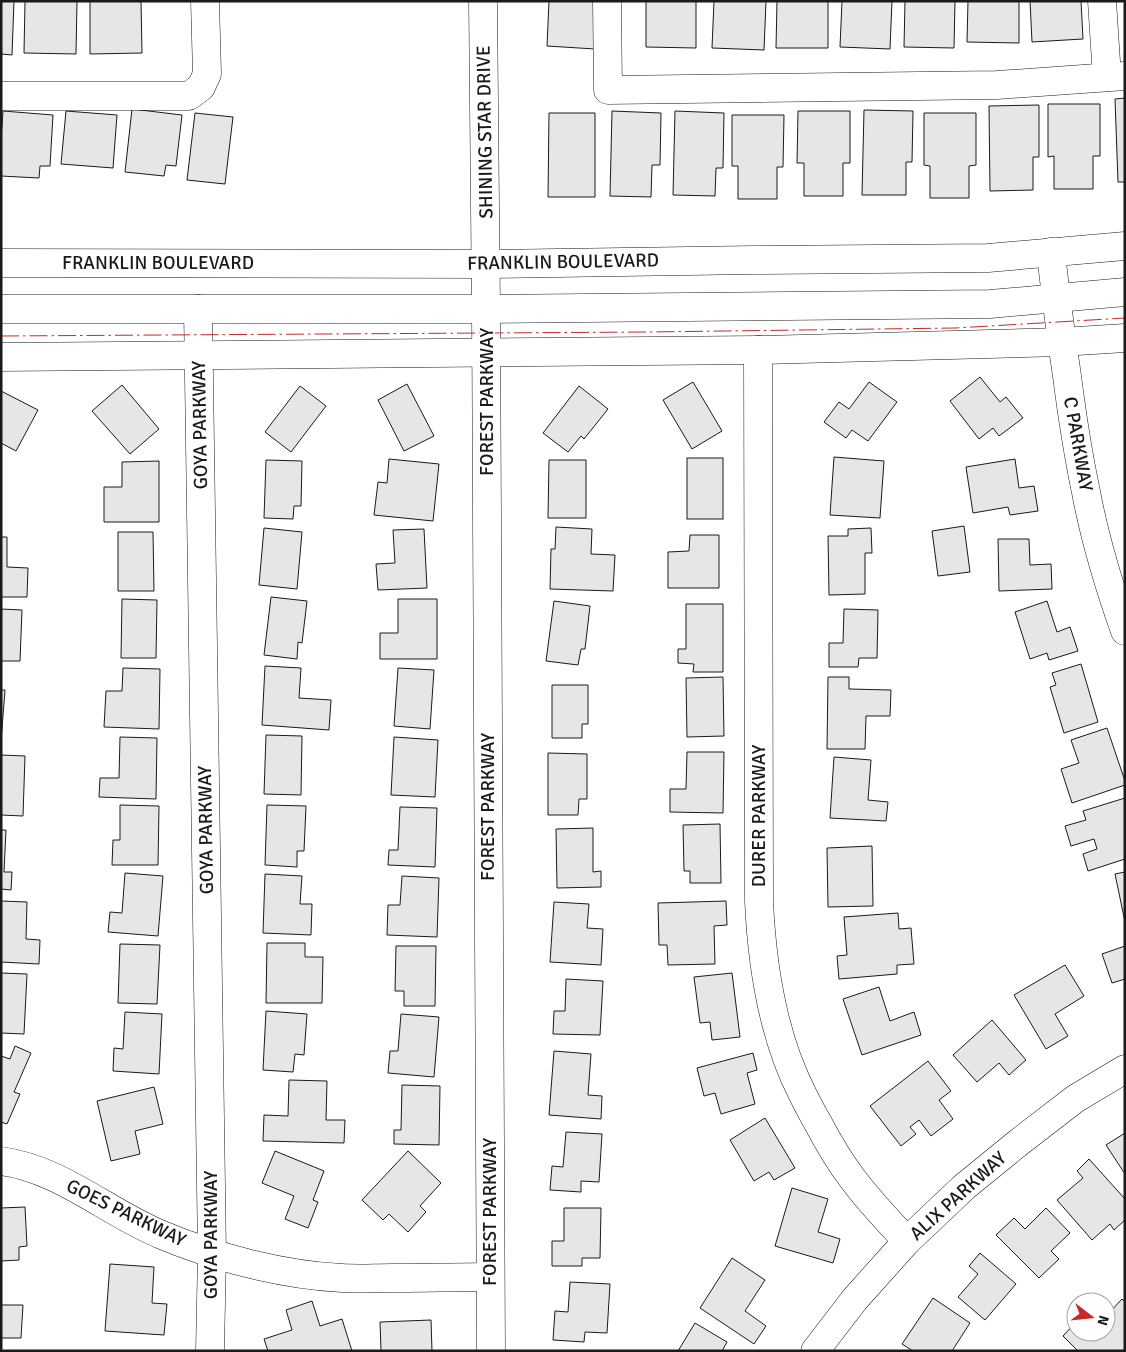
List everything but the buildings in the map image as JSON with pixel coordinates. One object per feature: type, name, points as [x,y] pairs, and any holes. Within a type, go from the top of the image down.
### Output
[{"type":"street","points":[[1,96],[190,96],[202,87],[206,74],[205,1]]},
{"type":"street","name":"SHINING STAR DRIVE","points":[[483,1],[486,264]]},
{"type":"street","points":[[607,1],[608,90],[997,84],[1116,76],[1102,1]]},
{"type":"street","name":"FRANKLIN BOULEVARD","points":[[1,263],[486,264],[988,258],[1125,246]]},
{"type":"street","name":"C PARKWAY","points":[[1051,252],[1055,298],[1075,438],[1086,494],[1108,580],[1125,631]]},
{"type":"street","name":"FOREST PARKWAY","points":[[486,264],[491,1351]]},
{"type":"street","points":[[1,309],[486,309],[990,304],[1125,292]]},
{"type":"street","name":"GOYA PARKWAY","points":[[198,309],[212,1254],[210,1351]]},
{"type":"street","points":[[1,357],[758,350],[1061,342],[1125,338]]},
{"type":"street","name":"DURER PARKWAY","points":[[758,350],[759,901],[764,966],[778,1030],[801,1092],[832,1149],[851,1177],[872,1204],[907,1241]]},
{"type":"street","name":"ALIX PARKWAY","points":[[815,1351],[855,1298],[907,1241],[964,1187],[1075,1099],[1125,1069]]},
{"type":"street","name":"GOES PARKWAY","points":[[1,1161],[42,1172],[161,1235],[212,1254],[260,1266],[334,1278],[490,1277]]},
{"type":"power","points":[[1,336],[956,328],[1125,318]]}]
